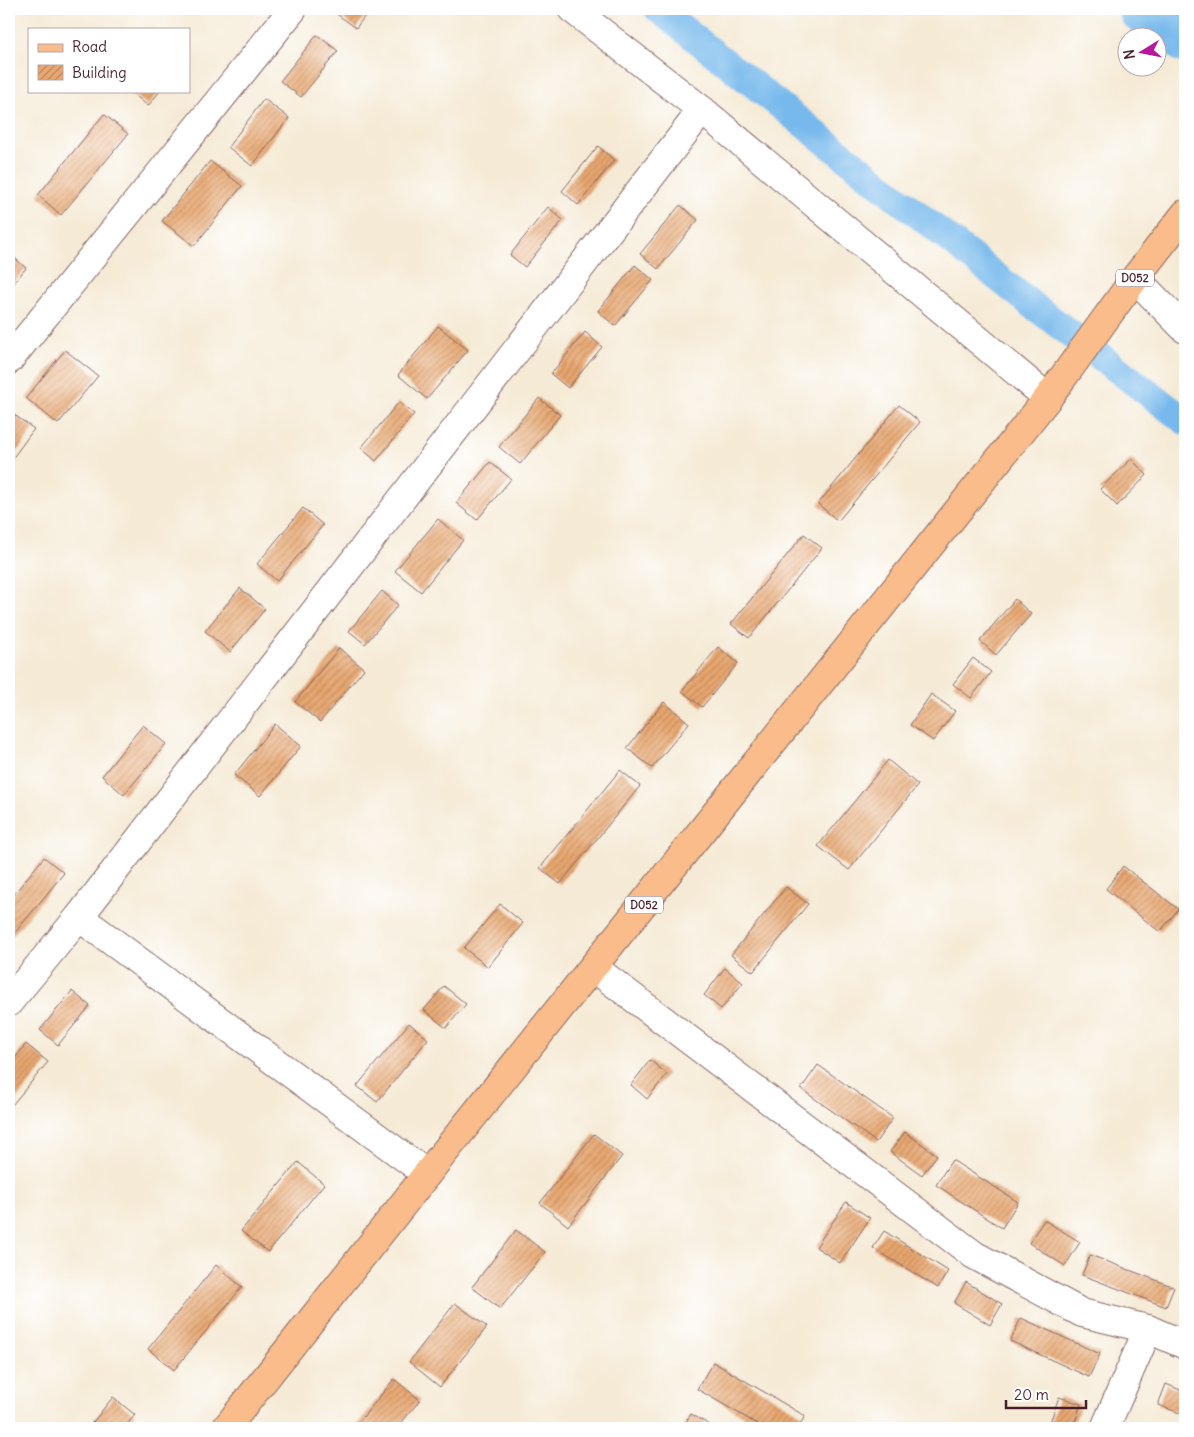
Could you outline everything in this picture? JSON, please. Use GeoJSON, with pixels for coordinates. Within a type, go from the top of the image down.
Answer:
{"type":"FeatureCollection","features":[{"type":"Feature","properties":{"kind":"main road","name":"D052"},"geometry":{"type":"LineString","coordinates":[[226,1428],[426,1174],[594,968],[1055,389],[1135,278],[1180,221]]}},
{"type":"Feature","properties":{"kind":"street"},"geometry":{"type":"LineString","coordinates":[[9,360],[293,9]]}},
{"type":"Feature","properties":{"kind":"street"},"geometry":{"type":"LineString","coordinates":[[572,9],[1055,389]]}},
{"type":"Feature","properties":{"kind":"street"},"geometry":{"type":"LineString","coordinates":[[9,1002],[79,916],[702,110]]}},
{"type":"Feature","properties":{"kind":"street"},"geometry":{"type":"LineString","coordinates":[[1135,278],[1185,329]]}},
{"type":"Feature","properties":{"kind":"street"},"geometry":{"type":"LineString","coordinates":[[79,916],[426,1174]]}},
{"type":"Feature","properties":{"kind":"street"},"geometry":{"type":"LineString","coordinates":[[594,968],[974,1255],[1082,1313],[1148,1329],[1185,1345]]}},
{"type":"Feature","properties":{"kind":"street"},"geometry":{"type":"LineString","coordinates":[[1105,1428],[1148,1329]]}},
{"type":"Feature","properties":{"kind":"building"},"geometry":{"type":"Polygon","coordinates":[[[337,9],[370,9],[356,28],[334,12],[337,9]]]}},
{"type":"Feature","properties":{"kind":"building"},"geometry":{"type":"Polygon","coordinates":[[[317,35],[338,51],[301,97],[280,81],[317,35]]]}},
{"type":"Feature","properties":{"kind":"building"},"geometry":{"type":"Polygon","coordinates":[[[131,92],[159,92],[148,106],[131,92]]]}},
{"type":"Feature","properties":{"kind":"building"},"geometry":{"type":"Polygon","coordinates":[[[264,99],[289,118],[252,166],[228,147],[264,99]]]}},
{"type":"Feature","properties":{"kind":"building"},"geometry":{"type":"Polygon","coordinates":[[[104,114],[128,134],[61,215],[38,195],[104,114]]]}},
{"type":"Feature","properties":{"kind":"building"},"geometry":{"type":"Polygon","coordinates":[[[598,146],[614,160],[578,205],[562,191],[598,146]]]}},
{"type":"Feature","properties":{"kind":"building"},"geometry":{"type":"Polygon","coordinates":[[[210,161],[242,186],[194,246],[162,221],[210,161]]]}},
{"type":"Feature","properties":{"kind":"building"},"geometry":{"type":"Polygon","coordinates":[[[680,205],[698,220],[658,269],[640,254],[680,205]]]}},
{"type":"Feature","properties":{"kind":"building"},"geometry":{"type":"Polygon","coordinates":[[[548,207],[563,220],[525,267],[510,255],[548,207]]]}},
{"type":"Feature","properties":{"kind":"building"},"geometry":{"type":"Polygon","coordinates":[[[9,253],[26,268],[9,289],[9,253]]]}},
{"type":"Feature","properties":{"kind":"building"},"geometry":{"type":"Polygon","coordinates":[[[635,265],[653,280],[615,326],[598,311],[635,265]]]}},
{"type":"Feature","properties":{"kind":"building"},"geometry":{"type":"Polygon","coordinates":[[[438,326],[468,350],[427,399],[398,375],[438,326]]]}},
{"type":"Feature","properties":{"kind":"building"},"geometry":{"type":"Polygon","coordinates":[[[585,332],[602,347],[568,388],[551,374],[585,332]]]}},
{"type":"Feature","properties":{"kind":"building"},"geometry":{"type":"Polygon","coordinates":[[[65,350],[98,376],[58,424],[26,398],[65,350]]]}},
{"type":"Feature","properties":{"kind":"building"},"geometry":{"type":"Polygon","coordinates":[[[539,398],[560,415],[520,464],[499,447],[539,398]]]}},
{"type":"Feature","properties":{"kind":"building"},"geometry":{"type":"Polygon","coordinates":[[[399,402],[414,414],[376,461],[361,448],[399,402]]]}},
{"type":"Feature","properties":{"kind":"building"},"geometry":{"type":"Polygon","coordinates":[[[899,405],[920,422],[838,521],[818,504],[899,405]]]}},
{"type":"Feature","properties":{"kind":"building"},"geometry":{"type":"Polygon","coordinates":[[[13,414],[34,429],[9,463],[9,419],[13,414]]]}},
{"type":"Feature","properties":{"kind":"building"},"geometry":{"type":"Polygon","coordinates":[[[1131,459],[1147,475],[1117,506],[1100,489],[1131,459]]]}},
{"type":"Feature","properties":{"kind":"building"},"geometry":{"type":"Polygon","coordinates":[[[490,462],[511,479],[477,520],[456,503],[490,462]]]}},
{"type":"Feature","properties":{"kind":"building"},"geometry":{"type":"Polygon","coordinates":[[[303,508],[323,525],[277,581],[257,564],[303,508]]]}},
{"type":"Feature","properties":{"kind":"building"},"geometry":{"type":"Polygon","coordinates":[[[438,519],[463,540],[421,592],[395,571],[438,519]]]}},
{"type":"Feature","properties":{"kind":"building"},"geometry":{"type":"Polygon","coordinates":[[[804,534],[822,548],[749,638],[731,624],[804,534]]]}},
{"type":"Feature","properties":{"kind":"building"},"geometry":{"type":"Polygon","coordinates":[[[240,588],[265,609],[230,652],[205,631],[240,588]]]}},
{"type":"Feature","properties":{"kind":"building"},"geometry":{"type":"Polygon","coordinates":[[[382,591],[398,605],[365,644],[349,631],[382,591]]]}},
{"type":"Feature","properties":{"kind":"building"},"geometry":{"type":"Polygon","coordinates":[[[1015,599],[1031,614],[996,655],[980,641],[1015,599]]]}},
{"type":"Feature","properties":{"kind":"building"},"geometry":{"type":"Polygon","coordinates":[[[718,647],[738,663],[702,707],[682,691],[718,647]]]}},
{"type":"Feature","properties":{"kind":"building"},"geometry":{"type":"Polygon","coordinates":[[[339,648],[364,669],[320,722],[295,702],[339,648]]]}},
{"type":"Feature","properties":{"kind":"building"},"geometry":{"type":"Polygon","coordinates":[[[973,658],[991,672],[971,698],[953,684],[973,658]]]}},
{"type":"Feature","properties":{"kind":"building"},"geometry":{"type":"Polygon","coordinates":[[[931,694],[955,711],[933,741],[910,725],[931,694]]]}},
{"type":"Feature","properties":{"kind":"building"},"geometry":{"type":"Polygon","coordinates":[[[664,702],[689,723],[652,768],[627,748],[664,702]]]}},
{"type":"Feature","properties":{"kind":"building"},"geometry":{"type":"Polygon","coordinates":[[[275,724],[301,746],[260,796],[234,775],[275,724]]]}},
{"type":"Feature","properties":{"kind":"building"},"geometry":{"type":"Polygon","coordinates":[[[143,725],[166,744],[124,795],[102,776],[143,725]]]}},
{"type":"Feature","properties":{"kind":"building"},"geometry":{"type":"Polygon","coordinates":[[[888,760],[918,785],[849,870],[818,846],[888,760]]]}},
{"type":"Feature","properties":{"kind":"building"},"geometry":{"type":"Polygon","coordinates":[[[620,770],[640,786],[560,884],[540,868],[620,770]]]}},
{"type":"Feature","properties":{"kind":"building"},"geometry":{"type":"Polygon","coordinates":[[[44,857],[64,873],[9,940],[9,900],[44,857]]]}},
{"type":"Feature","properties":{"kind":"building"},"geometry":{"type":"Polygon","coordinates":[[[1123,866],[1178,909],[1160,932],[1106,889],[1123,866]]]}},
{"type":"Feature","properties":{"kind":"building"},"geometry":{"type":"Polygon","coordinates":[[[786,887],[808,904],[753,972],[731,955],[786,887]]]}},
{"type":"Feature","properties":{"kind":"building"},"geometry":{"type":"Polygon","coordinates":[[[500,904],[523,923],[488,967],[464,948],[500,904]]]}},
{"type":"Feature","properties":{"kind":"building"},"geometry":{"type":"Polygon","coordinates":[[[725,968],[743,983],[721,1009],[704,995],[725,968]]]}},
{"type":"Feature","properties":{"kind":"building"},"geometry":{"type":"Polygon","coordinates":[[[444,986],[466,1004],[446,1028],[424,1010],[444,986]]]}},
{"type":"Feature","properties":{"kind":"building"},"geometry":{"type":"Polygon","coordinates":[[[72,991],[90,1006],[58,1045],[40,1030],[72,991]]]}},
{"type":"Feature","properties":{"kind":"building"},"geometry":{"type":"Polygon","coordinates":[[[409,1023],[428,1039],[377,1102],[357,1086],[409,1023]]]}},
{"type":"Feature","properties":{"kind":"building"},"geometry":{"type":"Polygon","coordinates":[[[26,1044],[48,1062],[12,1105],[9,1102],[9,1066],[26,1044]]]}},
{"type":"Feature","properties":{"kind":"building"},"geometry":{"type":"Polygon","coordinates":[[[650,1060],[667,1074],[647,1099],[631,1085],[650,1060]]]}},
{"type":"Feature","properties":{"kind":"building"},"geometry":{"type":"Polygon","coordinates":[[[818,1065],[893,1118],[876,1142],[801,1089],[818,1065]]]}},
{"type":"Feature","properties":{"kind":"building"},"geometry":{"type":"Polygon","coordinates":[[[905,1132],[937,1155],[922,1175],[890,1152],[905,1132]]]}},
{"type":"Feature","properties":{"kind":"building"},"geometry":{"type":"Polygon","coordinates":[[[594,1134],[622,1156],[568,1226],[540,1203],[594,1134]]]}},
{"type":"Feature","properties":{"kind":"building"},"geometry":{"type":"Polygon","coordinates":[[[952,1160],[1018,1202],[1002,1228],[936,1185],[952,1160]]]}},
{"type":"Feature","properties":{"kind":"building"},"geometry":{"type":"Polygon","coordinates":[[[298,1162],[324,1184],[268,1252],[241,1231],[298,1162]]]}},
{"type":"Feature","properties":{"kind":"building"},"geometry":{"type":"Polygon","coordinates":[[[846,1202],[870,1218],[840,1263],[816,1247],[846,1202]]]}},
{"type":"Feature","properties":{"kind":"building"},"geometry":{"type":"Polygon","coordinates":[[[1044,1220],[1080,1242],[1065,1266],[1029,1243],[1044,1220]]]}},
{"type":"Feature","properties":{"kind":"building"},"geometry":{"type":"Polygon","coordinates":[[[516,1230],[545,1252],[500,1309],[472,1287],[516,1230]]]}},
{"type":"Feature","properties":{"kind":"building"},"geometry":{"type":"Polygon","coordinates":[[[884,1231],[948,1271],[938,1288],[873,1248],[884,1231]]]}},
{"type":"Feature","properties":{"kind":"building"},"geometry":{"type":"Polygon","coordinates":[[[1090,1255],[1174,1287],[1166,1307],[1082,1275],[1090,1255]]]}},
{"type":"Feature","properties":{"kind":"building"},"geometry":{"type":"Polygon","coordinates":[[[216,1265],[242,1287],[174,1370],[148,1349],[216,1265]]]}},
{"type":"Feature","properties":{"kind":"building"},"geometry":{"type":"Polygon","coordinates":[[[966,1282],[1002,1304],[990,1325],[954,1303],[966,1282]]]}},
{"type":"Feature","properties":{"kind":"building"},"geometry":{"type":"Polygon","coordinates":[[[455,1303],[487,1327],[440,1387],[409,1362],[455,1303]]]}},
{"type":"Feature","properties":{"kind":"building"},"geometry":{"type":"Polygon","coordinates":[[[1021,1318],[1100,1354],[1089,1377],[1010,1341],[1021,1318]]]}},
{"type":"Feature","properties":{"kind":"building"},"geometry":{"type":"Polygon","coordinates":[[[713,1362],[805,1416],[798,1428],[764,1428],[697,1389],[713,1362]]]}},
{"type":"Feature","properties":{"kind":"building"},"geometry":{"type":"Polygon","coordinates":[[[394,1379],[420,1400],[397,1428],[354,1428],[394,1379]]]}},
{"type":"Feature","properties":{"kind":"building"},"geometry":{"type":"Polygon","coordinates":[[[1166,1384],[1185,1392],[1185,1415],[1158,1405],[1166,1384]]]}},
{"type":"Feature","properties":{"kind":"building"},"geometry":{"type":"Polygon","coordinates":[[[113,1397],[135,1415],[124,1428],[88,1428],[113,1397]]]}},
{"type":"Feature","properties":{"kind":"building"},"geometry":{"type":"Polygon","coordinates":[[[1059,1397],[1081,1404],[1073,1428],[1048,1428],[1059,1397]]]}},
{"type":"Feature","properties":{"kind":"building"},"geometry":{"type":"Polygon","coordinates":[[[691,1414],[715,1428],[682,1428],[691,1414]]]}},
{"type":"Feature","properties":{"kind":"waterway"},"geometry":{"type":"LineString","coordinates":[[658,9],[1026,300],[1185,421]]}},
{"type":"Feature","properties":{"kind":"waterway"},"geometry":{"type":"LineString","coordinates":[[1142,9],[1185,39]]}}]}
